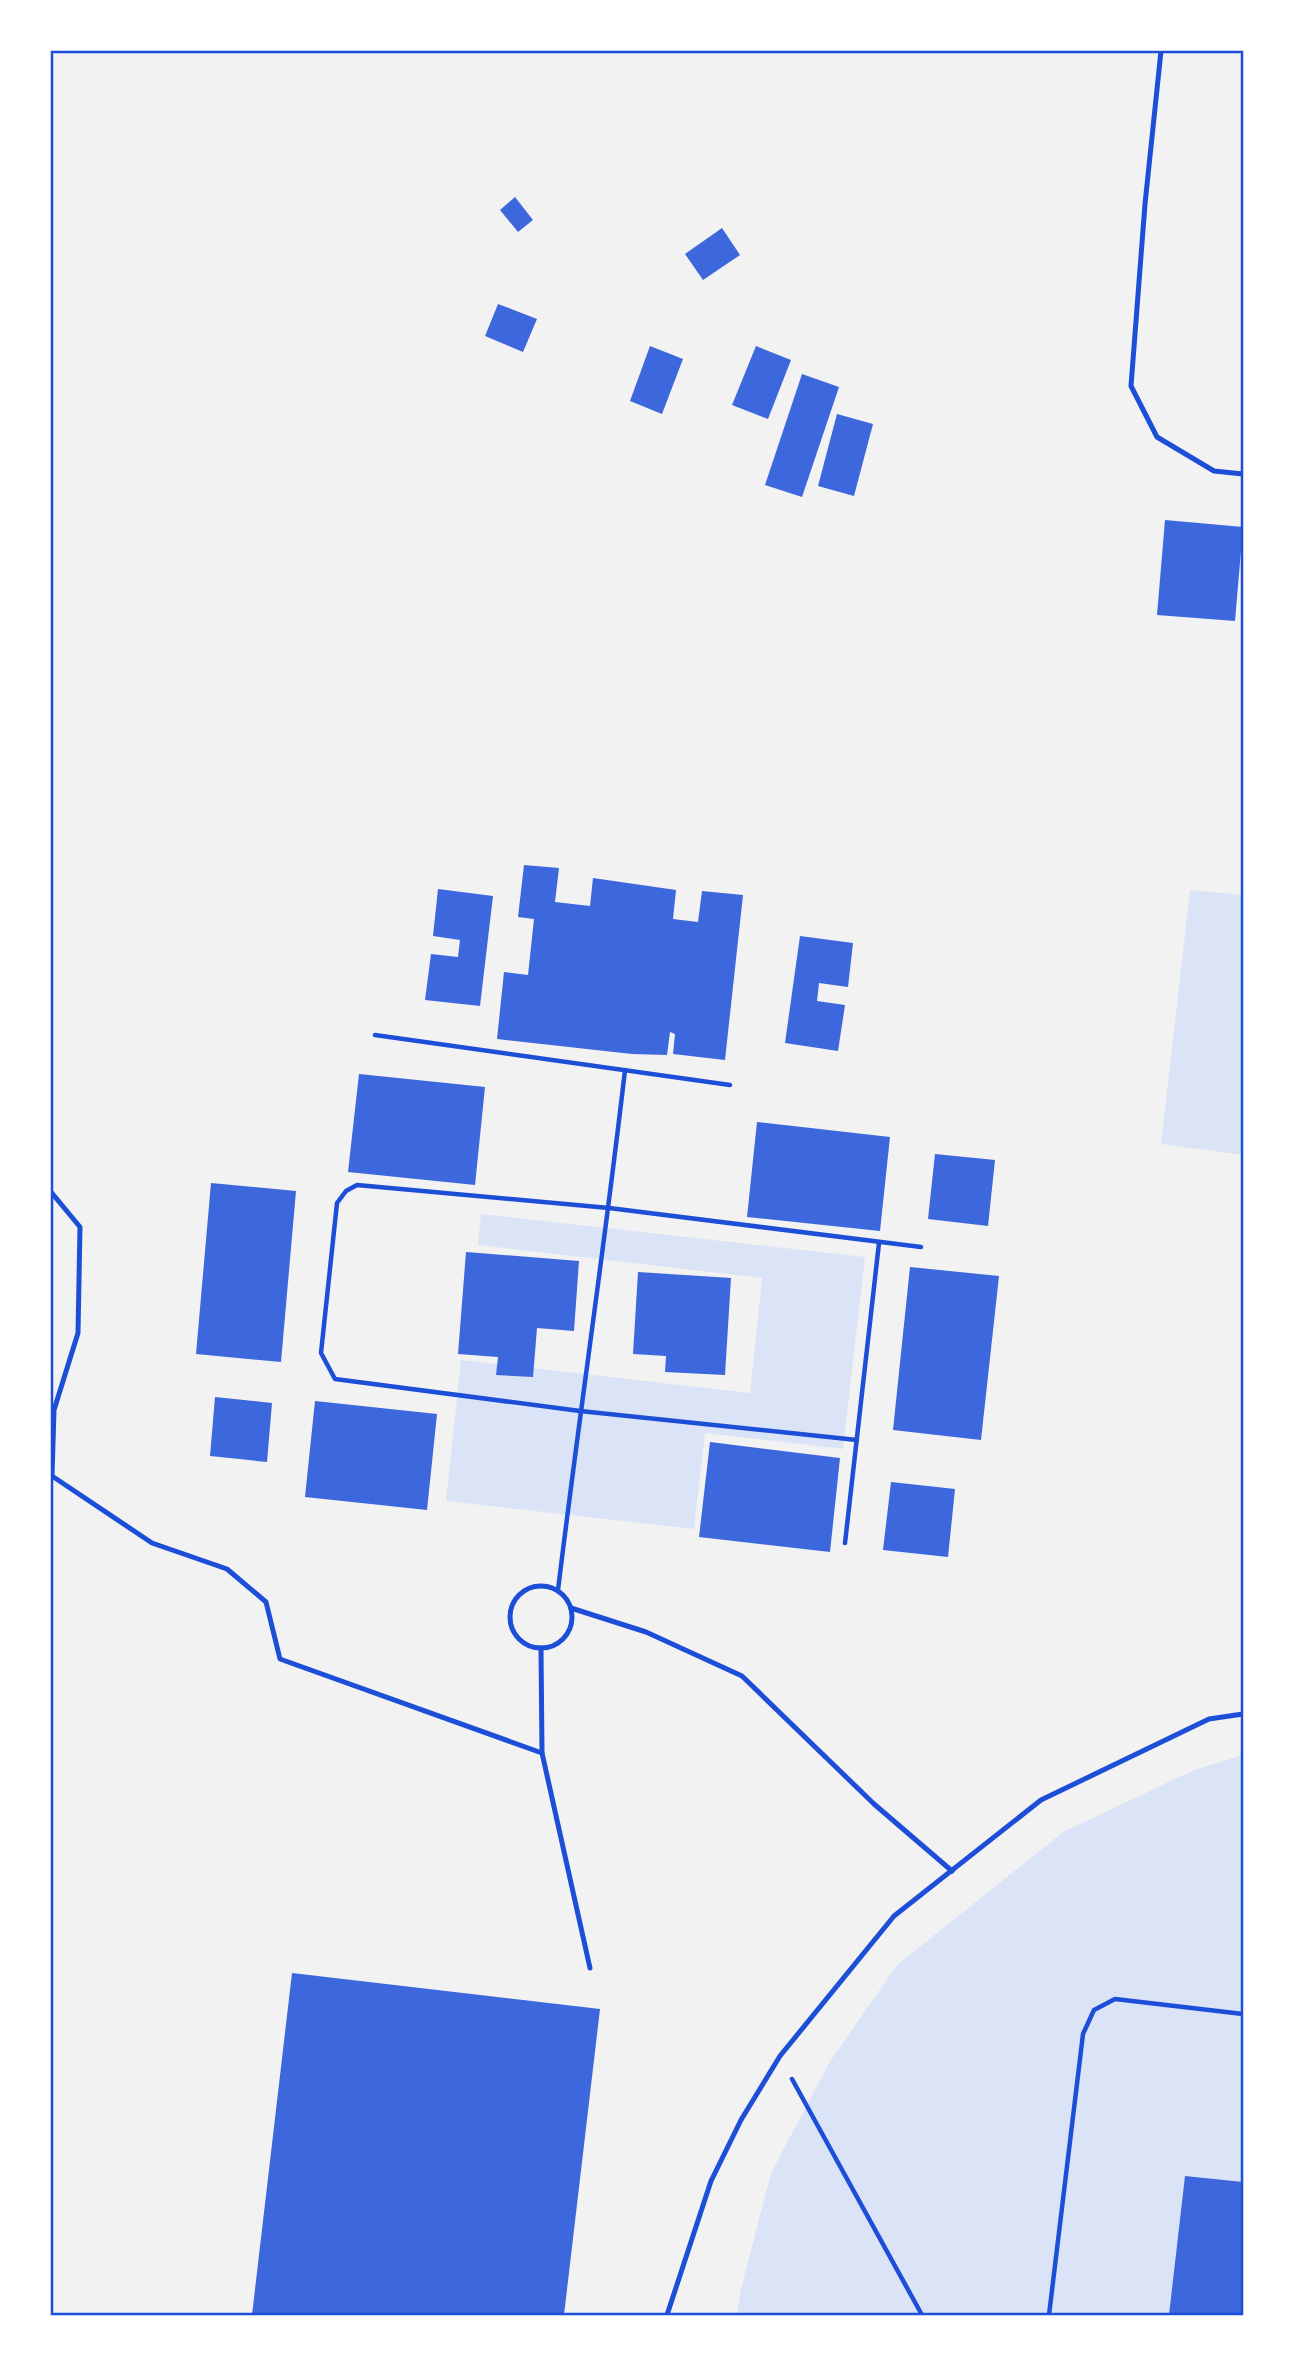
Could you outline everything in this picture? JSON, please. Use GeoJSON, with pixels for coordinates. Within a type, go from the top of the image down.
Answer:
{"type":"FeatureCollection","features":[{"type":"Feature","properties":{"kind":"lane"},"geometry":{"type":"LineString","coordinates":[[1161,51],[1145,204],[1131,386],[1157,437],[1214,471],[1243,474]]}},
{"type":"Feature","properties":{"kind":"lane"},"geometry":{"type":"LineString","coordinates":[[51,1192],[80,1227],[78,1333],[54,1410],[52,1476],[152,1544],[227,1569],[266,1602],[280,1659],[542,1753]]}},
{"type":"Feature","properties":{"kind":"lane"},"geometry":{"type":"LineString","coordinates":[[534,1586],[548,1586],[558,1590],[571,1608],[569,1631],[562,1640],[552,1646],[541,1648],[528,1645],[517,1637],[511,1626],[510,1613],[514,1601],[523,1591],[534,1586]]}},
{"type":"Feature","properties":{"kind":"lane"},"geometry":{"type":"LineString","coordinates":[[571,1608],[646,1632],[742,1676],[874,1804],[952,1871]]}},
{"type":"Feature","properties":{"kind":"lane"},"geometry":{"type":"LineString","coordinates":[[541,1648],[542,1753],[590,1968]]}},
{"type":"Feature","properties":{"kind":"lane"},"geometry":{"type":"LineString","coordinates":[[667,2315],[710,2181],[741,2120],[780,2056],[894,1916],[1041,1800],[1209,1719],[1243,1714]]}},
{"type":"Feature","properties":{"kind":"path"},"geometry":{"type":"LineString","coordinates":[[375,1035],[730,1085]]}},
{"type":"Feature","properties":{"kind":"path"},"geometry":{"type":"LineString","coordinates":[[558,1590],[625,1070]]}},
{"type":"Feature","properties":{"kind":"path"},"geometry":{"type":"LineString","coordinates":[[857,1440],[580,1411],[335,1379],[321,1353],[337,1203],[346,1191],[357,1185],[609,1208],[920,1247]]}},
{"type":"Feature","properties":{"kind":"path"},"geometry":{"type":"LineString","coordinates":[[845,1543],[879,1242]]}},
{"type":"Feature","properties":{"kind":"path"},"geometry":{"type":"LineString","coordinates":[[1049,2315],[1083,2034],[1094,2010],[1115,1999],[1243,2014]]}},
{"type":"Feature","properties":{"kind":"path"},"geometry":{"type":"LineString","coordinates":[[780,2056],[922,2315]]}},
{"type":"Feature","properties":{"kind":"shaded area"},"geometry":{"type":"Polygon","coordinates":[[[1190,890],[1243,895],[1243,1155],[1161,1144],[1190,890]]]}},
{"type":"Feature","properties":{"kind":"shaded area"},"geometry":{"type":"Polygon","coordinates":[[[481,1214],[865,1257],[843,1449],[705,1433],[694,1529],[446,1501],[461,1360],[750,1393],[762,1278],[478,1245],[481,1214]]]}},
{"type":"Feature","properties":{"kind":"shaded area"},"geometry":{"type":"Polygon","coordinates":[[[1243,1755],[1243,2315],[737,2315],[741,2289],[771,2173],[829,2063],[897,1965],[1063,1832],[1194,1770],[1243,1755]]]}},
{"type":"Feature","properties":{"kind":"building"},"geometry":{"type":"Polygon","coordinates":[[[515,197],[533,220],[518,232],[500,210],[515,197]]]}},
{"type":"Feature","properties":{"kind":"building"},"geometry":{"type":"Polygon","coordinates":[[[722,228],[740,255],[703,280],[685,254],[722,228]]]}},
{"type":"Feature","properties":{"kind":"building"},"geometry":{"type":"Polygon","coordinates":[[[498,304],[537,319],[523,352],[485,336],[498,304]]]}},
{"type":"Feature","properties":{"kind":"building"},"geometry":{"type":"Polygon","coordinates":[[[650,346],[683,359],[662,414],[630,401],[650,346]]]}},
{"type":"Feature","properties":{"kind":"building"},"geometry":{"type":"Polygon","coordinates":[[[756,346],[791,360],[768,419],[732,405],[756,346]]]}},
{"type":"Feature","properties":{"kind":"building"},"geometry":{"type":"Polygon","coordinates":[[[802,374],[839,387],[802,497],[765,485],[802,374]]]}},
{"type":"Feature","properties":{"kind":"building"},"geometry":{"type":"Polygon","coordinates":[[[837,414],[873,424],[854,496],[818,486],[837,414]]]}},
{"type":"Feature","properties":{"kind":"building"},"geometry":{"type":"Polygon","coordinates":[[[1165,520],[1243,527],[1235,621],[1157,615],[1165,520]]]}},
{"type":"Feature","properties":{"kind":"building"},"geometry":{"type":"Polygon","coordinates":[[[524,865],[559,868],[555,902],[590,906],[593,878],[676,890],[673,919],[698,922],[702,891],[743,895],[725,1060],[673,1054],[675,1034],[670,1032],[667,1055],[632,1054],[497,1039],[504,972],[528,975],[534,919],[518,917],[524,865]]]}},
{"type":"Feature","properties":{"kind":"building"},"geometry":{"type":"Polygon","coordinates":[[[438,889],[493,896],[480,1006],[425,1000],[431,954],[458,957],[460,940],[433,936],[438,889]]]}},
{"type":"Feature","properties":{"kind":"building"},"geometry":{"type":"Polygon","coordinates":[[[800,936],[853,943],[848,987],[819,983],[817,1001],[845,1005],[838,1051],[785,1043],[800,936]]]}},
{"type":"Feature","properties":{"kind":"building"},"geometry":{"type":"Polygon","coordinates":[[[359,1074],[485,1087],[475,1185],[348,1172],[359,1074]]]}},
{"type":"Feature","properties":{"kind":"building"},"geometry":{"type":"Polygon","coordinates":[[[757,1122],[890,1137],[880,1231],[747,1217],[757,1122]]]}},
{"type":"Feature","properties":{"kind":"building"},"geometry":{"type":"Polygon","coordinates":[[[935,1154],[995,1160],[988,1226],[928,1219],[935,1154]]]}},
{"type":"Feature","properties":{"kind":"building"},"geometry":{"type":"Polygon","coordinates":[[[211,1183],[296,1191],[281,1362],[196,1354],[211,1183]]]}},
{"type":"Feature","properties":{"kind":"building"},"geometry":{"type":"Polygon","coordinates":[[[466,1252],[579,1261],[574,1331],[537,1328],[533,1377],[496,1375],[498,1357],[458,1354],[466,1252]]]}},
{"type":"Feature","properties":{"kind":"building"},"geometry":{"type":"Polygon","coordinates":[[[910,1267],[999,1276],[981,1440],[893,1430],[910,1267]]]}},
{"type":"Feature","properties":{"kind":"building"},"geometry":{"type":"Polygon","coordinates":[[[638,1272],[731,1278],[725,1375],[665,1372],[666,1356],[633,1354],[638,1272]]]}},
{"type":"Feature","properties":{"kind":"building"},"geometry":{"type":"Polygon","coordinates":[[[215,1397],[272,1403],[267,1462],[210,1456],[215,1397]]]}},
{"type":"Feature","properties":{"kind":"building"},"geometry":{"type":"Polygon","coordinates":[[[315,1401],[437,1414],[427,1510],[305,1497],[315,1401]]]}},
{"type":"Feature","properties":{"kind":"building"},"geometry":{"type":"Polygon","coordinates":[[[710,1442],[840,1458],[830,1552],[699,1537],[710,1442]]]}},
{"type":"Feature","properties":{"kind":"building"},"geometry":{"type":"Polygon","coordinates":[[[891,1482],[955,1489],[948,1557],[883,1550],[891,1482]]]}},
{"type":"Feature","properties":{"kind":"building"},"geometry":{"type":"Polygon","coordinates":[[[292,1973],[600,2009],[564,2315],[252,2315],[292,1973]]]}},
{"type":"Feature","properties":{"kind":"building"},"geometry":{"type":"Polygon","coordinates":[[[1185,2176],[1243,2182],[1243,2315],[1169,2315],[1185,2176]]]}}]}
